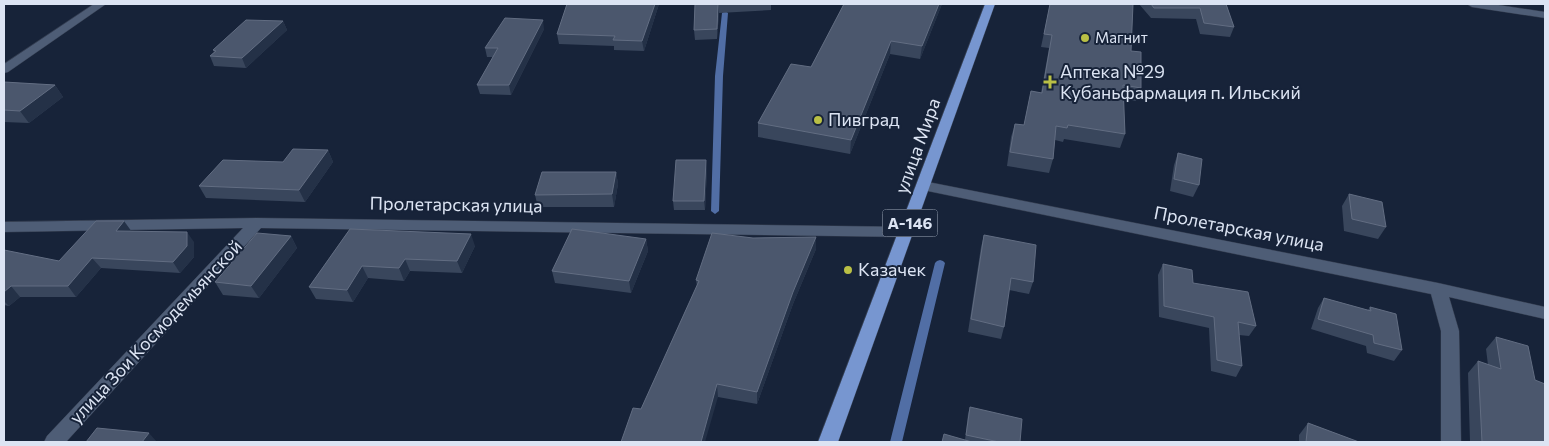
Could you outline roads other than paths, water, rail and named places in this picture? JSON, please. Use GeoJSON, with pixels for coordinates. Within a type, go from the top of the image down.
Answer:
{"type":"FeatureCollection","features":[{"type":"Feature","properties":{"kind":"highway","name":"улица Мира"},"geometry":{"type":"LineString","coordinates":[[828,442],[908,232],[990,4]]}},
{"type":"Feature","properties":{"kind":"street"},"geometry":{"type":"LineString","coordinates":[[4,69],[101,4]]}},
{"type":"Feature","properties":{"kind":"street"},"geometry":{"type":"LineString","coordinates":[[1472,4],[1545,15]]}},
{"type":"Feature","properties":{"kind":"street","name":"Пролетарская улица"},"geometry":{"type":"LineString","coordinates":[[923,186],[1438,289],[1545,313]]}},
{"type":"Feature","properties":{"kind":"street","name":"Пролетарская улица"},"geometry":{"type":"LineString","coordinates":[[4,227],[257,223],[908,232]]}},
{"type":"Feature","properties":{"kind":"street","name":"улица Зои Космодемьянской"},"geometry":{"type":"LineString","coordinates":[[54,442],[257,223]]}},
{"type":"Feature","properties":{"kind":"street"},"geometry":{"type":"LineString","coordinates":[[1438,289],[1450,331],[1451,442]]}},
{"type":"Feature","properties":{"kind":"waterway"},"geometry":{"type":"LineString","coordinates":[[715,211],[719,76],[725,13]]}},
{"type":"Feature","properties":{"kind":"waterway"},"geometry":{"type":"LineString","coordinates":[[896,442],[940,263]]}},
{"type":"Feature","properties":{"kind":"place","name":"Магнит"},"geometry":{"type":"Point","coordinates":[1085,38]}},
{"type":"Feature","properties":{"kind":"place","name":"Аптека №29 Кубаньфармация п. Ильский"},"geometry":{"type":"Point","coordinates":[1050,82]}},
{"type":"Feature","properties":{"kind":"place","name":"Пивград"},"geometry":{"type":"Point","coordinates":[818,120]}},
{"type":"Feature","properties":{"kind":"place","name":"Казачек"},"geometry":{"type":"Point","coordinates":[848,270]}}]}
